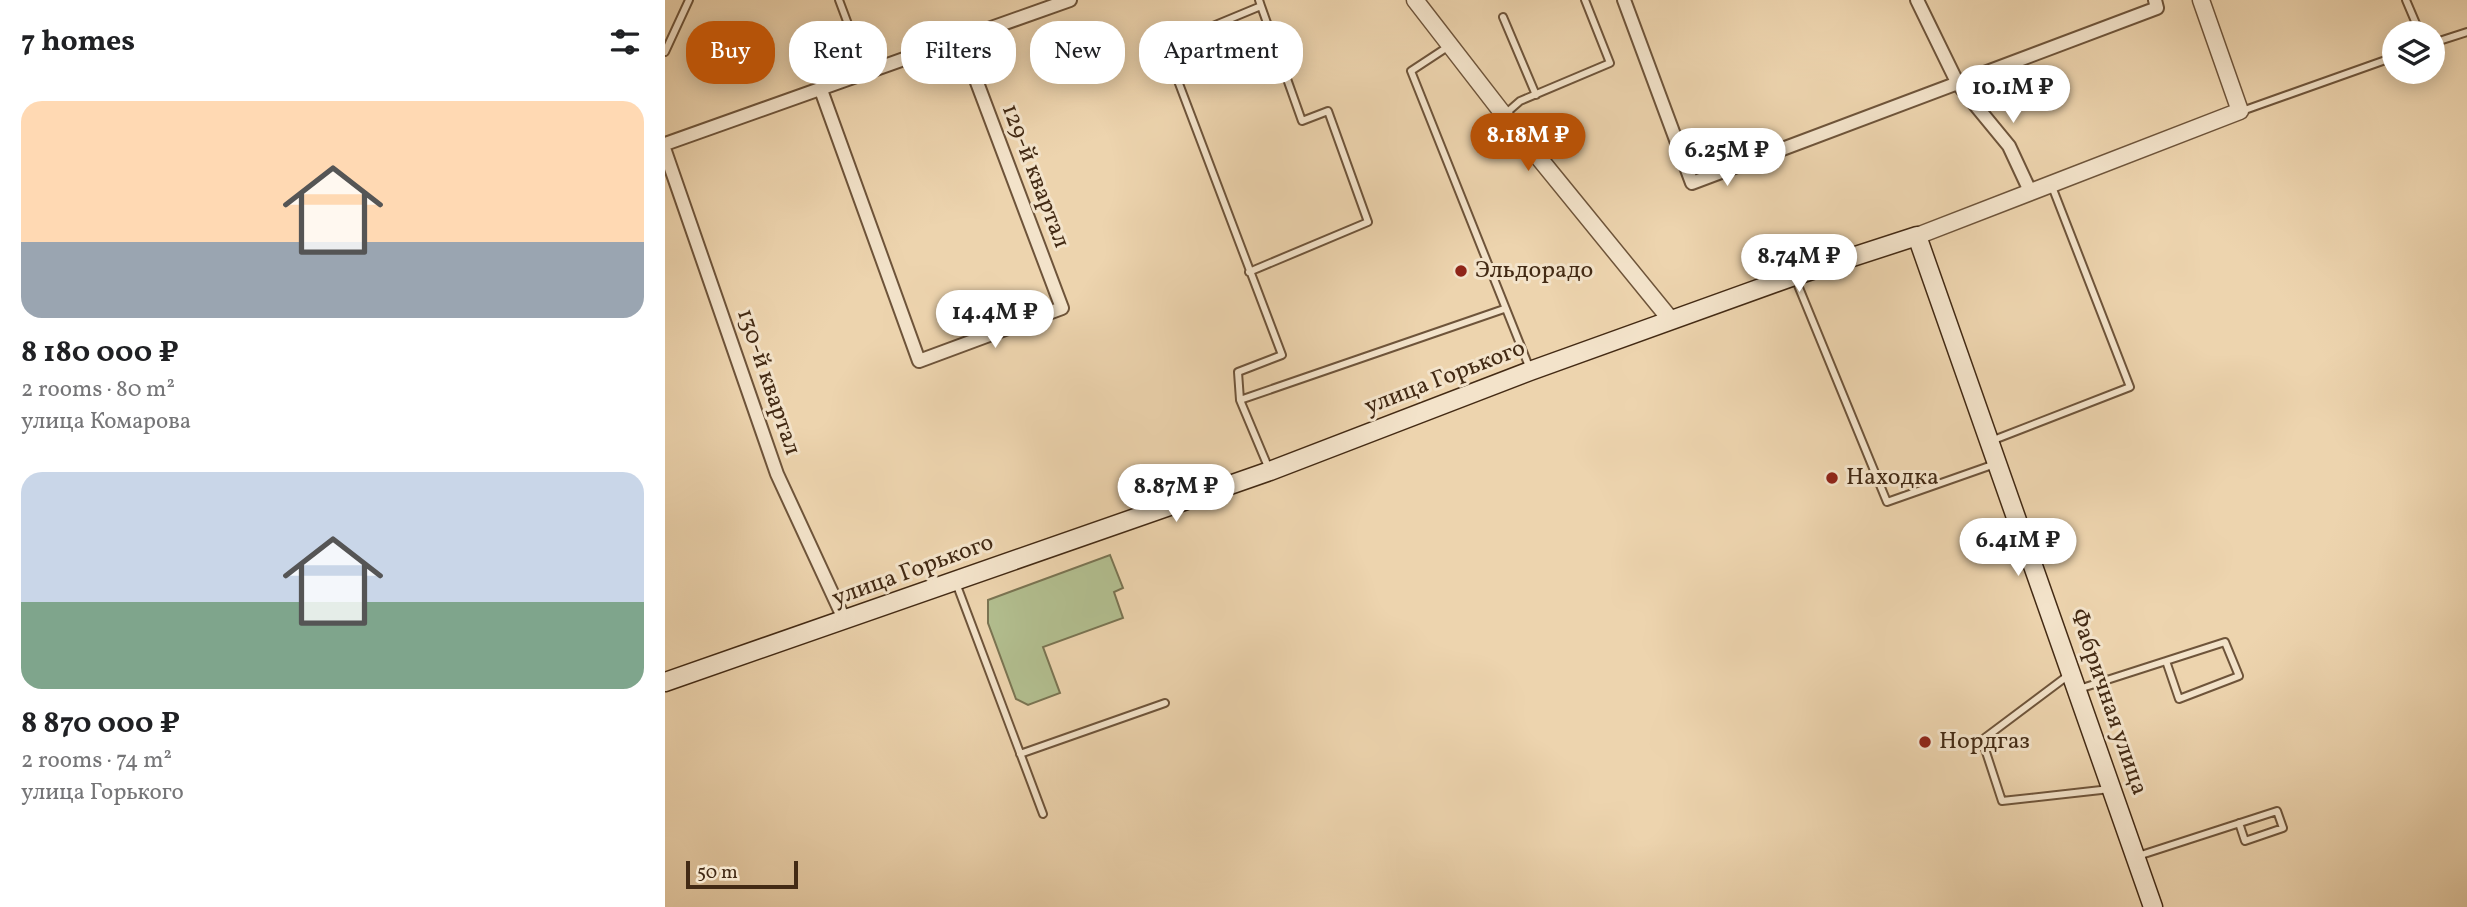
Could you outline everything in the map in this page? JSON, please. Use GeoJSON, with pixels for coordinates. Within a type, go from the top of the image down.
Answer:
{"type":"FeatureCollection","features":[{"type":"Feature","properties":{"kind":"main road","name":"улица Горького"},"geometry":{"type":"LineString","coordinates":[[665,682],[1270,471],[1530,371],[1794,276],[1917,236]]}},
{"type":"Feature","properties":{"kind":"main road","name":"Фабричная улица"},"geometry":{"type":"LineString","coordinates":[[1917,236],[2153,907]]}},
{"type":"Feature","properties":{"kind":"street"},"geometry":{"type":"LineString","coordinates":[[1013,21],[1070,0]]}},
{"type":"Feature","properties":{"kind":"street"},"geometry":{"type":"LineString","coordinates":[[1415,0],[1504,115],[1671,320]]}},
{"type":"Feature","properties":{"kind":"street"},"geometry":{"type":"LineString","coordinates":[[1624,0],[1692,183],[2157,8],[2155,0]]}},
{"type":"Feature","properties":{"kind":"street"},"geometry":{"type":"LineString","coordinates":[[1917,0],[1958,84],[2009,146],[2030,191]]}},
{"type":"Feature","properties":{"kind":"street"},"geometry":{"type":"LineString","coordinates":[[2201,0],[2240,111]]}},
{"type":"Feature","properties":{"kind":"street"},"geometry":{"type":"LineString","coordinates":[[665,144],[838,84]]}},
{"type":"Feature","properties":{"kind":"street","name":"129-й квартал"},"geometry":{"type":"LineString","coordinates":[[821,90],[919,360],[1062,308],[978,84]]}},
{"type":"Feature","properties":{"kind":"street","name":"улица Горького"},"geometry":{"type":"LineString","coordinates":[[1917,236],[2240,111]]}},
{"type":"Feature","properties":{"kind":"street","name":"130-й квартал"},"geometry":{"type":"LineString","coordinates":[[665,150],[777,474],[845,621]]}},
{"type":"Feature","properties":{"kind":"lane"},"geometry":{"type":"LineString","coordinates":[[665,52],[689,0]]}},
{"type":"Feature","properties":{"kind":"lane"},"geometry":{"type":"LineString","coordinates":[[839,0],[847,21]]}},
{"type":"Feature","properties":{"kind":"lane"},"geometry":{"type":"LineString","coordinates":[[1504,115],[1520,101],[1610,63],[1585,0]]}},
{"type":"Feature","properties":{"kind":"lane"},"geometry":{"type":"LineString","coordinates":[[2406,0],[2415,21]]}},
{"type":"Feature","properties":{"kind":"lane"},"geometry":{"type":"LineString","coordinates":[[1249,272],[1368,222],[1328,111],[1302,121],[1260,3],[1179,40],[1167,52],[1249,272],[1282,355],[1238,372],[1240,400],[1270,471]]}},
{"type":"Feature","properties":{"kind":"lane"},"geometry":{"type":"LineString","coordinates":[[1503,17],[1536,95]]}},
{"type":"Feature","properties":{"kind":"lane"},"geometry":{"type":"LineString","coordinates":[[2445,39],[2467,32]]}},
{"type":"Feature","properties":{"kind":"lane"},"geometry":{"type":"LineString","coordinates":[[1451,45],[1411,71],[1530,371]]}},
{"type":"Feature","properties":{"kind":"lane"},"geometry":{"type":"LineString","coordinates":[[2240,111],[2382,61]]}},
{"type":"Feature","properties":{"kind":"lane"},"geometry":{"type":"LineString","coordinates":[[1989,442],[2130,387],[2051,183]]}},
{"type":"Feature","properties":{"kind":"lane"},"geometry":{"type":"LineString","coordinates":[[1794,276],[1887,502],[1997,463]]}},
{"type":"Feature","properties":{"kind":"lane"},"geometry":{"type":"LineString","coordinates":[[1240,400],[1504,309]]}},
{"type":"Feature","properties":{"kind":"lane"},"geometry":{"type":"LineString","coordinates":[[956,582],[1043,814]]}},
{"type":"Feature","properties":{"kind":"lane"},"geometry":{"type":"LineString","coordinates":[[2112,789],[2002,801],[1982,740],[2075,681],[2166,661],[2225,642],[2239,676],[2179,699],[2166,661]]}},
{"type":"Feature","properties":{"kind":"lane"},"geometry":{"type":"LineString","coordinates":[[1020,754],[1165,703]]}},
{"type":"Feature","properties":{"kind":"lane"},"geometry":{"type":"LineString","coordinates":[[2136,857],[2239,823],[2277,811],[2283,828],[2245,841],[2239,823]]}},
{"type":"Feature","properties":{"kind":"green space"},"geometry":{"type":"Polygon","coordinates":[[[1110,555],[1123,588],[1114,592],[1123,618],[1043,647],[1060,693],[1028,705],[1016,699],[988,623],[988,600],[1110,555]]]}},
{"type":"Feature","properties":{"kind":"place","name":"Эльдорадо"},"geometry":{"type":"Point","coordinates":[1461,271]}},
{"type":"Feature","properties":{"kind":"place","name":"Находка"},"geometry":{"type":"Point","coordinates":[1832,478]}},
{"type":"Feature","properties":{"kind":"place","name":"Нордгаз"},"geometry":{"type":"Point","coordinates":[1925,742]}}]}
